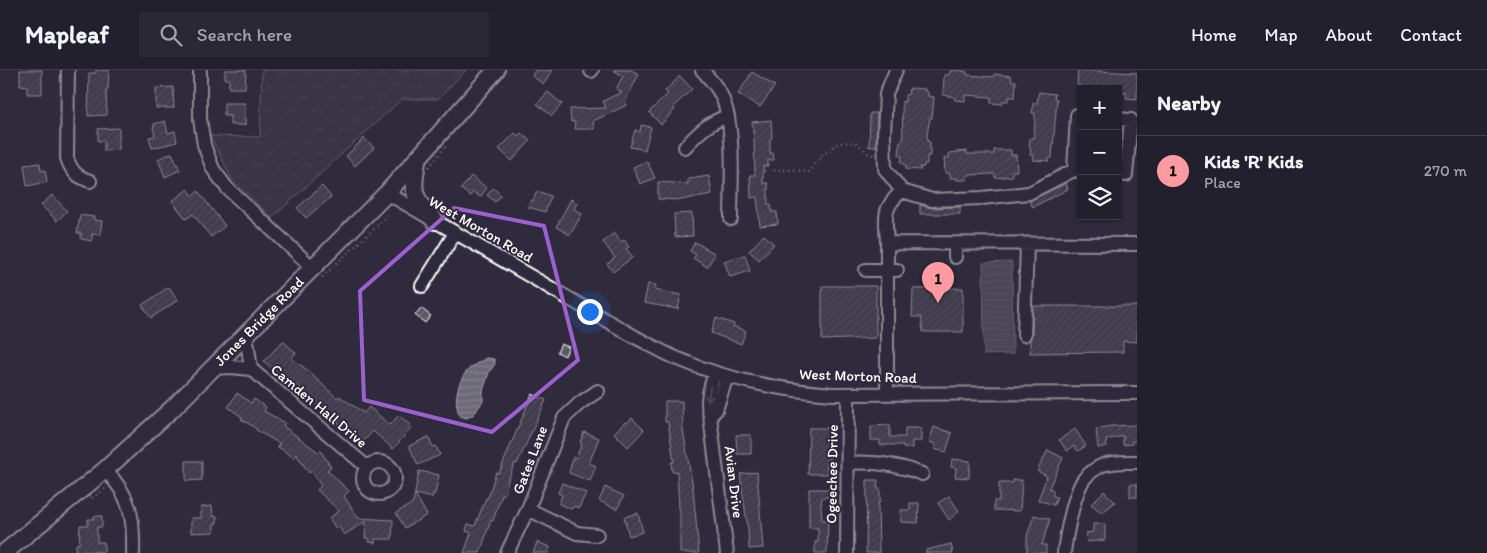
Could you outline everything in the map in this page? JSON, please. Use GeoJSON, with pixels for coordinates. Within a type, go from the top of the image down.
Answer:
{"type":"FeatureCollection","features":[{"type":"Feature","properties":{"kind":"main road","name":"Jones Bridge Road"},"geometry":{"type":"LineString","coordinates":[[4,553],[105,470],[173,408],[387,193],[423,164],[496,70]]}},
{"type":"Feature","properties":{"kind":"main road"},"geometry":{"type":"LineString","coordinates":[[423,164],[413,186],[417,200],[435,221]]}},
{"type":"Feature","properties":{"kind":"street"},"geometry":{"type":"LineString","coordinates":[[68,70],[67,158],[75,174],[82,179],[90,181]]}},
{"type":"Feature","properties":{"kind":"street"},"geometry":{"type":"LineString","coordinates":[[200,70],[200,119],[204,145],[213,169],[227,188],[312,268]]}},
{"type":"Feature","properties":{"kind":"street"},"geometry":{"type":"LineString","coordinates":[[702,70],[715,84],[728,116],[731,150],[731,219]]}},
{"type":"Feature","properties":{"kind":"street"},"geometry":{"type":"LineString","coordinates":[[896,70],[886,94],[885,169],[902,191],[932,200],[1029,194],[1077,171]]}},
{"type":"Feature","properties":{"kind":"street"},"geometry":{"type":"LineString","coordinates":[[685,147],[701,130],[716,120],[728,116]]}},
{"type":"Feature","properties":{"kind":"street"},"geometry":{"type":"LineString","coordinates":[[1122,119],[1131,120],[1124,145],[1126,175],[1122,174]]}},
{"type":"Feature","properties":{"kind":"street"},"geometry":{"type":"LineString","coordinates":[[887,394],[892,270],[886,243],[886,214],[890,201],[902,191]]}},
{"type":"Feature","properties":{"kind":"street","name":"West Morton Road"},"geometry":{"type":"LineString","coordinates":[[387,193],[635,337],[676,358],[721,375],[758,385],[800,392],[848,394],[1137,393]]}},
{"type":"Feature","properties":{"kind":"street"},"geometry":{"type":"LineString","coordinates":[[422,286],[455,233]]}},
{"type":"Feature","properties":{"kind":"street"},"geometry":{"type":"LineString","coordinates":[[886,243],[1137,244]]}},
{"type":"Feature","properties":{"kind":"street"},"geometry":{"type":"LineString","coordinates":[[955,244],[955,257]]}},
{"type":"Feature","properties":{"kind":"street"},"geometry":{"type":"LineString","coordinates":[[1024,335],[1026,244]]}},
{"type":"Feature","properties":{"kind":"street"},"geometry":{"type":"LineString","coordinates":[[866,270],[892,270]]}},
{"type":"Feature","properties":{"kind":"street","name":"Camden Hall Drive"},"geometry":{"type":"LineString","coordinates":[[246,334],[251,369]]}},
{"type":"Feature","properties":{"kind":"street","name":"Camden Hall Drive"},"geometry":{"type":"LineString","coordinates":[[213,368],[251,369],[367,467]]}},
{"type":"Feature","properties":{"kind":"street","name":"Avian Drive"},"geometry":{"type":"LineString","coordinates":[[721,375],[716,410],[710,416],[727,553]]}},
{"type":"Feature","properties":{"kind":"street","name":"Gates Lane"},"geometry":{"type":"LineString","coordinates":[[507,553],[528,509],[564,418],[580,403],[598,391]]}},
{"type":"Feature","properties":{"kind":"street","name":"Ogeechee Drive"},"geometry":{"type":"LineString","coordinates":[[847,553],[848,394]]}},
{"type":"Feature","properties":{"kind":"street"},"geometry":{"type":"LineString","coordinates":[[848,462],[884,462],[922,474]]}},
{"type":"Feature","properties":{"kind":"street"},"geometry":{"type":"LineString","coordinates":[[1064,553],[1078,492],[1084,479],[1103,465],[1114,462],[1137,462]]}},
{"type":"Feature","properties":{"kind":"street"},"geometry":{"type":"LineString","coordinates":[[105,470],[115,481],[128,502],[134,530],[133,553]]}},
{"type":"Feature","properties":{"kind":"street"},"geometry":{"type":"LineString","coordinates":[[528,509],[577,533],[597,536]]}},
{"type":"Feature","properties":{"kind":"path"},"geometry":{"type":"LineString","coordinates":[[764,171],[803,170],[807,173],[811,171],[815,163],[821,160],[820,158],[823,153],[830,152],[835,144],[842,142],[856,143],[869,154]]}},
{"type":"Feature","properties":{"kind":"path"},"geometry":{"type":"LineString","coordinates":[[423,164],[448,144]]}},
{"type":"Feature","properties":{"kind":"highlighted area"},"geometry":{"type":"Polygon","coordinates":[[[454,208],[544,226],[578,360],[492,432],[364,400],[360,291],[454,208]]]}},
{"type":"Feature","properties":{"kind":"green space"},"geometry":{"type":"Polygon","coordinates":[[[262,70],[466,70],[438,99],[402,99],[272,218],[232,179],[210,136],[260,137],[262,70]]]}},
{"type":"Feature","properties":{"kind":"shaded area"},"geometry":{"type":"Polygon","coordinates":[[[1012,262],[1013,354],[984,355],[983,263],[1012,262]]]}},
{"type":"Feature","properties":{"kind":"shaded area"},"geometry":{"type":"Polygon","coordinates":[[[486,358],[494,359],[495,364],[489,372],[483,391],[483,401],[474,414],[467,418],[460,416],[457,405],[457,393],[461,381],[469,369],[486,358]]]}},
{"type":"Feature","properties":{"kind":"building"},"geometry":{"type":"Polygon","coordinates":[[[20,70],[42,70],[42,94],[27,94],[27,86],[20,85],[20,70]]]}},
{"type":"Feature","properties":{"kind":"building"},"geometry":{"type":"Polygon","coordinates":[[[96,70],[109,70],[108,89],[106,89],[107,115],[88,116],[89,73],[96,73],[96,70]]]}},
{"type":"Feature","properties":{"kind":"building"},"geometry":{"type":"Polygon","coordinates":[[[225,70],[246,70],[245,88],[229,88],[229,79],[225,79],[225,70]]]}},
{"type":"Feature","properties":{"kind":"building"},"geometry":{"type":"Polygon","coordinates":[[[535,70],[552,70],[544,84],[532,76],[535,70]]]}},
{"type":"Feature","properties":{"kind":"building"},"geometry":{"type":"Polygon","coordinates":[[[613,70],[631,70],[639,74],[625,102],[627,105],[593,121],[594,129],[575,129],[574,121],[571,122],[570,109],[606,108],[603,101],[622,92],[616,89],[623,76],[613,70]]]}},
{"type":"Feature","properties":{"kind":"building"},"geometry":{"type":"Polygon","coordinates":[[[1078,70],[1137,73],[1137,99],[1126,98],[1127,93],[1122,93],[1122,85],[1077,85],[1078,70]]]}},
{"type":"Feature","properties":{"kind":"building"},"geometry":{"type":"Polygon","coordinates":[[[950,71],[967,72],[967,75],[994,77],[994,74],[1011,76],[1012,81],[1016,81],[1015,97],[1009,97],[1008,101],[1002,101],[1002,104],[991,103],[991,97],[965,95],[965,101],[955,100],[954,97],[943,95],[944,75],[949,75],[950,71]]]}},
{"type":"Feature","properties":{"kind":"building"},"geometry":{"type":"Polygon","coordinates":[[[752,72],[775,86],[760,107],[738,94],[752,72]]]}},
{"type":"Feature","properties":{"kind":"building"},"geometry":{"type":"Polygon","coordinates":[[[680,76],[692,89],[673,107],[675,109],[661,125],[649,112],[668,94],[665,91],[680,76]]]}},
{"type":"Feature","properties":{"kind":"building"},"geometry":{"type":"Polygon","coordinates":[[[173,87],[174,108],[156,108],[156,88],[173,87]]]}},
{"type":"Feature","properties":{"kind":"building"},"geometry":{"type":"Polygon","coordinates":[[[910,88],[925,89],[928,92],[928,96],[934,97],[932,118],[930,118],[927,135],[928,142],[930,142],[930,156],[927,156],[927,164],[924,164],[924,167],[920,167],[921,170],[905,169],[907,166],[901,162],[902,156],[899,155],[900,141],[903,140],[902,101],[905,102],[905,95],[909,94],[908,90],[910,88]]]}},
{"type":"Feature","properties":{"kind":"building"},"geometry":{"type":"Polygon","coordinates":[[[548,92],[562,104],[552,116],[537,104],[548,92]]]}},
{"type":"Feature","properties":{"kind":"building"},"geometry":{"type":"Polygon","coordinates":[[[1039,92],[1055,94],[1054,98],[1057,99],[1052,158],[1049,158],[1049,161],[1033,160],[1034,155],[1030,155],[1030,138],[1033,138],[1035,123],[1035,113],[1032,113],[1033,103],[1037,103],[1039,92]]]}},
{"type":"Feature","properties":{"kind":"building"},"geometry":{"type":"Polygon","coordinates":[[[224,103],[245,103],[245,125],[230,125],[230,116],[224,116],[224,103]]]}},
{"type":"Feature","properties":{"kind":"building"},"geometry":{"type":"Polygon","coordinates":[[[870,113],[877,113],[876,146],[869,147],[870,113]]]}},
{"type":"Feature","properties":{"kind":"building"},"geometry":{"type":"Polygon","coordinates":[[[771,120],[772,138],[770,139],[770,153],[773,153],[774,160],[768,160],[768,166],[763,166],[763,183],[768,183],[768,204],[771,204],[772,212],[777,212],[778,224],[760,226],[757,197],[751,198],[750,175],[755,175],[752,122],[771,120]]]}},
{"type":"Feature","properties":{"kind":"building"},"geometry":{"type":"Polygon","coordinates":[[[165,121],[168,133],[175,131],[177,142],[152,148],[149,137],[155,136],[154,124],[165,121]]]}},
{"type":"Feature","properties":{"kind":"building"},"geometry":{"type":"Polygon","coordinates":[[[641,125],[651,127],[645,150],[630,147],[635,130],[640,132],[641,125]]]}},
{"type":"Feature","properties":{"kind":"building"},"geometry":{"type":"Polygon","coordinates":[[[119,128],[119,150],[104,151],[104,141],[98,141],[98,129],[119,128]]]}},
{"type":"Feature","properties":{"kind":"building"},"geometry":{"type":"Polygon","coordinates":[[[515,133],[518,136],[521,133],[530,141],[512,161],[499,149],[515,133]]]}},
{"type":"Feature","properties":{"kind":"building"},"geometry":{"type":"Polygon","coordinates":[[[364,138],[374,148],[355,166],[346,156],[364,138]]]}},
{"type":"Feature","properties":{"kind":"building"},"geometry":{"type":"Polygon","coordinates":[[[994,150],[1011,150],[1011,155],[1016,155],[1017,171],[1012,171],[1012,176],[995,178],[995,174],[967,175],[967,180],[957,180],[957,178],[950,178],[950,173],[945,173],[944,158],[949,158],[949,153],[967,151],[967,154],[994,154],[994,150]]]}},
{"type":"Feature","properties":{"kind":"building"},"geometry":{"type":"Polygon","coordinates":[[[172,153],[180,170],[165,177],[158,159],[172,153]]]}},
{"type":"Feature","properties":{"kind":"building"},"geometry":{"type":"Polygon","coordinates":[[[647,161],[655,178],[640,184],[633,167],[647,161]]]}},
{"type":"Feature","properties":{"kind":"building"},"geometry":{"type":"Polygon","coordinates":[[[40,163],[41,171],[45,170],[47,182],[27,186],[24,165],[40,163]]]}},
{"type":"Feature","properties":{"kind":"building"},"geometry":{"type":"Polygon","coordinates":[[[471,176],[487,188],[480,197],[473,192],[470,196],[461,189],[471,176]]]}},
{"type":"Feature","properties":{"kind":"building"},"geometry":{"type":"Polygon","coordinates":[[[709,176],[712,194],[681,200],[658,199],[658,182],[688,184],[688,179],[709,176]]]}},
{"type":"Feature","properties":{"kind":"building"},"geometry":{"type":"Polygon","coordinates":[[[1066,183],[1068,189],[1033,207],[1029,201],[1066,183]]]}},
{"type":"Feature","properties":{"kind":"building"},"geometry":{"type":"Polygon","coordinates":[[[322,186],[331,197],[306,218],[297,208],[322,186]]]}},
{"type":"Feature","properties":{"kind":"building"},"geometry":{"type":"Polygon","coordinates":[[[493,188],[501,195],[495,202],[487,195],[493,188]]]}},
{"type":"Feature","properties":{"kind":"building"},"geometry":{"type":"Polygon","coordinates":[[[188,189],[193,196],[198,191],[225,226],[211,237],[193,214],[186,219],[172,201],[188,189]]]}},
{"type":"Feature","properties":{"kind":"building"},"geometry":{"type":"Polygon","coordinates":[[[537,191],[551,196],[545,212],[528,207],[537,191]]]}},
{"type":"Feature","properties":{"kind":"building"},"geometry":{"type":"Polygon","coordinates":[[[52,195],[67,211],[57,221],[41,205],[52,195]]]}},
{"type":"Feature","properties":{"kind":"building"},"geometry":{"type":"Polygon","coordinates":[[[571,199],[577,203],[574,209],[582,214],[570,235],[556,227],[571,199]]]}},
{"type":"Feature","properties":{"kind":"building"},"geometry":{"type":"Polygon","coordinates":[[[920,205],[932,208],[960,207],[960,214],[920,214],[920,205]]]}},
{"type":"Feature","properties":{"kind":"building"},"geometry":{"type":"Polygon","coordinates":[[[692,213],[693,236],[675,237],[674,214],[692,213]]]}},
{"type":"Feature","properties":{"kind":"building"},"geometry":{"type":"Polygon","coordinates":[[[80,215],[94,217],[94,220],[102,221],[100,235],[92,234],[92,241],[81,239],[81,233],[77,233],[80,215]]]}},
{"type":"Feature","properties":{"kind":"building"},"geometry":{"type":"Polygon","coordinates":[[[614,233],[621,242],[624,240],[629,247],[626,249],[633,257],[613,272],[607,264],[615,258],[603,242],[614,233]]]}},
{"type":"Feature","properties":{"kind":"building"},"geometry":{"type":"Polygon","coordinates":[[[764,235],[774,244],[759,260],[749,251],[764,235]]]}},
{"type":"Feature","properties":{"kind":"building"},"geometry":{"type":"Polygon","coordinates":[[[695,242],[714,253],[707,267],[693,258],[696,255],[690,251],[695,242]]]}},
{"type":"Feature","properties":{"kind":"building"},"geometry":{"type":"Polygon","coordinates":[[[745,255],[750,271],[730,277],[724,261],[745,255]]]}},
{"type":"Feature","properties":{"kind":"building"},"geometry":{"type":"Polygon","coordinates":[[[648,284],[656,285],[655,290],[681,295],[678,309],[644,303],[648,284]]]}},
{"type":"Feature","properties":{"kind":"building"},"geometry":{"type":"Polygon","coordinates":[[[822,286],[876,286],[876,338],[822,340],[822,286]]]}},
{"type":"Feature","properties":{"kind":"building"},"geometry":{"type":"Polygon","coordinates":[[[169,287],[178,300],[151,318],[142,305],[169,287]]]}},
{"type":"Feature","properties":{"kind":"building"},"geometry":{"type":"Polygon","coordinates":[[[963,288],[963,332],[923,332],[921,317],[912,317],[913,289],[963,288]]]}},
{"type":"Feature","properties":{"kind":"building"},"geometry":{"type":"Polygon","coordinates":[[[1033,306],[1137,306],[1137,342],[1123,341],[1123,352],[1030,353],[1033,306]]]}},
{"type":"Feature","properties":{"kind":"building"},"geometry":{"type":"Polygon","coordinates":[[[421,308],[431,316],[425,323],[415,315],[421,308]]]}},
{"type":"Feature","properties":{"kind":"building"},"geometry":{"type":"Polygon","coordinates":[[[716,318],[734,324],[733,326],[746,331],[741,344],[711,333],[716,318]]]}},
{"type":"Feature","properties":{"kind":"building"},"geometry":{"type":"Polygon","coordinates":[[[283,341],[296,353],[291,358],[314,375],[337,398],[339,396],[364,413],[369,407],[390,425],[399,415],[412,427],[393,449],[373,431],[363,442],[345,426],[344,428],[337,423],[339,420],[320,408],[293,381],[280,371],[277,373],[264,361],[283,341]]]}},
{"type":"Feature","properties":{"kind":"building"},"geometry":{"type":"Polygon","coordinates":[[[561,344],[569,347],[565,356],[557,352],[561,344]]]}},
{"type":"Feature","properties":{"kind":"building"},"geometry":{"type":"Polygon","coordinates":[[[237,393],[251,403],[254,399],[266,407],[264,411],[285,423],[283,426],[318,452],[320,450],[331,467],[327,470],[349,491],[344,496],[358,518],[393,520],[392,539],[375,539],[375,543],[369,542],[369,538],[365,538],[366,521],[344,535],[339,527],[336,529],[329,518],[339,511],[317,490],[321,486],[312,471],[309,473],[296,454],[294,458],[277,446],[280,444],[256,430],[228,407],[237,393]]]}},
{"type":"Feature","properties":{"kind":"building"},"geometry":{"type":"Polygon","coordinates":[[[532,394],[546,400],[517,464],[515,463],[504,495],[502,494],[493,521],[491,520],[480,553],[464,553],[471,533],[466,531],[468,524],[475,526],[486,498],[488,498],[496,472],[499,473],[532,394]]]}},
{"type":"Feature","properties":{"kind":"building"},"geometry":{"type":"Polygon","coordinates":[[[665,401],[682,401],[683,430],[693,488],[699,553],[680,553],[680,509],[677,471],[672,472],[671,462],[674,462],[668,422],[665,422],[665,401]]]}},
{"type":"Feature","properties":{"kind":"building"},"geometry":{"type":"Polygon","coordinates":[[[632,418],[644,430],[628,447],[614,433],[632,418]]]}},
{"type":"Feature","properties":{"kind":"building"},"geometry":{"type":"Polygon","coordinates":[[[890,425],[890,437],[905,437],[905,428],[921,428],[921,441],[912,441],[912,448],[903,448],[903,445],[880,445],[880,440],[871,440],[871,426],[890,425]]]}},
{"type":"Feature","properties":{"kind":"building"},"geometry":{"type":"Polygon","coordinates":[[[1137,425],[1137,441],[1132,441],[1132,444],[1123,445],[1123,436],[1106,440],[1107,446],[1098,448],[1096,429],[1111,426],[1137,425]]]}},
{"type":"Feature","properties":{"kind":"building"},"geometry":{"type":"Polygon","coordinates":[[[934,427],[952,433],[946,452],[934,449],[936,444],[929,442],[934,427]]]}},
{"type":"Feature","properties":{"kind":"building"},"geometry":{"type":"Polygon","coordinates":[[[809,428],[829,428],[827,474],[808,474],[809,428]]]}},
{"type":"Feature","properties":{"kind":"building"},"geometry":{"type":"Polygon","coordinates":[[[1075,429],[1086,446],[1078,451],[1074,446],[1067,451],[1059,440],[1075,429]]]}},
{"type":"Feature","properties":{"kind":"building"},"geometry":{"type":"Polygon","coordinates":[[[584,432],[599,438],[589,463],[596,466],[590,481],[569,473],[573,457],[576,458],[582,443],[580,442],[584,432]]]}},
{"type":"Feature","properties":{"kind":"building"},"geometry":{"type":"Polygon","coordinates":[[[736,435],[751,435],[751,454],[737,454],[736,435]]]}},
{"type":"Feature","properties":{"kind":"building"},"geometry":{"type":"Polygon","coordinates":[[[428,437],[433,447],[436,446],[440,455],[418,465],[409,446],[428,437]]]}},
{"type":"Feature","properties":{"kind":"building"},"geometry":{"type":"Polygon","coordinates":[[[1048,450],[1063,458],[1049,488],[1053,490],[1053,496],[1057,497],[1054,505],[1038,500],[1047,476],[1037,471],[1048,450]]]}},
{"type":"Feature","properties":{"kind":"building"},"geometry":{"type":"Polygon","coordinates":[[[952,459],[970,461],[969,478],[955,477],[956,468],[951,467],[952,459]]]}},
{"type":"Feature","properties":{"kind":"building"},"geometry":{"type":"Polygon","coordinates":[[[186,461],[202,461],[202,480],[186,481],[186,461]]]}},
{"type":"Feature","properties":{"kind":"building"},"geometry":{"type":"Polygon","coordinates":[[[419,471],[439,475],[435,494],[433,494],[432,498],[415,494],[427,515],[405,528],[396,513],[413,503],[419,471]]]}},
{"type":"Feature","properties":{"kind":"building"},"geometry":{"type":"Polygon","coordinates":[[[757,472],[763,548],[749,549],[740,474],[757,472]]]}},
{"type":"Feature","properties":{"kind":"building"},"geometry":{"type":"Polygon","coordinates":[[[867,480],[878,480],[877,488],[880,488],[880,503],[878,503],[879,553],[866,553],[867,480]]]}},
{"type":"Feature","properties":{"kind":"building"},"geometry":{"type":"Polygon","coordinates":[[[1013,480],[1022,480],[1020,511],[994,510],[994,501],[999,501],[999,483],[1013,483],[1013,480]]]}},
{"type":"Feature","properties":{"kind":"building"},"geometry":{"type":"Polygon","coordinates":[[[562,483],[586,493],[579,508],[574,506],[572,509],[559,504],[562,495],[558,493],[562,483]]]}},
{"type":"Feature","properties":{"kind":"building"},"geometry":{"type":"Polygon","coordinates":[[[1130,484],[1137,484],[1137,497],[1130,497],[1130,484]]]}},
{"type":"Feature","properties":{"kind":"building"},"geometry":{"type":"Polygon","coordinates":[[[605,487],[624,496],[617,509],[599,501],[605,487]]]}},
{"type":"Feature","properties":{"kind":"building"},"geometry":{"type":"Polygon","coordinates":[[[809,489],[829,489],[829,497],[822,497],[821,506],[822,520],[828,520],[827,553],[815,553],[815,542],[818,542],[818,528],[809,528],[809,489]]]}},
{"type":"Feature","properties":{"kind":"building"},"geometry":{"type":"Polygon","coordinates":[[[1104,491],[1115,502],[1102,513],[1091,504],[1104,491]]]}},
{"type":"Feature","properties":{"kind":"building"},"geometry":{"type":"Polygon","coordinates":[[[949,496],[959,511],[949,520],[938,503],[949,496]]]}},
{"type":"Feature","properties":{"kind":"building"},"geometry":{"type":"Polygon","coordinates":[[[910,503],[919,503],[918,523],[901,522],[901,510],[910,510],[910,503]]]}},
{"type":"Feature","properties":{"kind":"building"},"geometry":{"type":"Polygon","coordinates":[[[212,506],[213,516],[217,516],[214,532],[191,533],[191,518],[201,518],[201,507],[212,506]]]}},
{"type":"Feature","properties":{"kind":"building"},"geometry":{"type":"Polygon","coordinates":[[[638,513],[643,532],[629,536],[624,517],[638,513]]]}},
{"type":"Feature","properties":{"kind":"building"},"geometry":{"type":"Polygon","coordinates":[[[1034,515],[1050,519],[1042,545],[1046,545],[1046,553],[1027,553],[1027,536],[1034,515]]]}},
{"type":"Feature","properties":{"kind":"building"},"geometry":{"type":"Polygon","coordinates":[[[94,516],[102,516],[102,527],[97,527],[97,542],[104,542],[104,552],[75,551],[76,544],[79,544],[80,525],[88,525],[88,519],[94,519],[94,516]]]}},
{"type":"Feature","properties":{"kind":"building"},"geometry":{"type":"Polygon","coordinates":[[[1093,524],[1105,524],[1105,540],[1087,542],[1086,533],[1093,532],[1093,524]]]}},
{"type":"Feature","properties":{"kind":"building"},"geometry":{"type":"Polygon","coordinates":[[[537,542],[550,547],[548,553],[533,553],[537,542]]]}},
{"type":"Feature","properties":{"kind":"building"},"geometry":{"type":"Polygon","coordinates":[[[951,544],[953,553],[926,553],[926,550],[951,544]]]}},
{"type":"Feature","properties":{"kind":"place","name":"Kids 'R' Kids"},"geometry":{"type":"Point","coordinates":[938,303]}}]}
